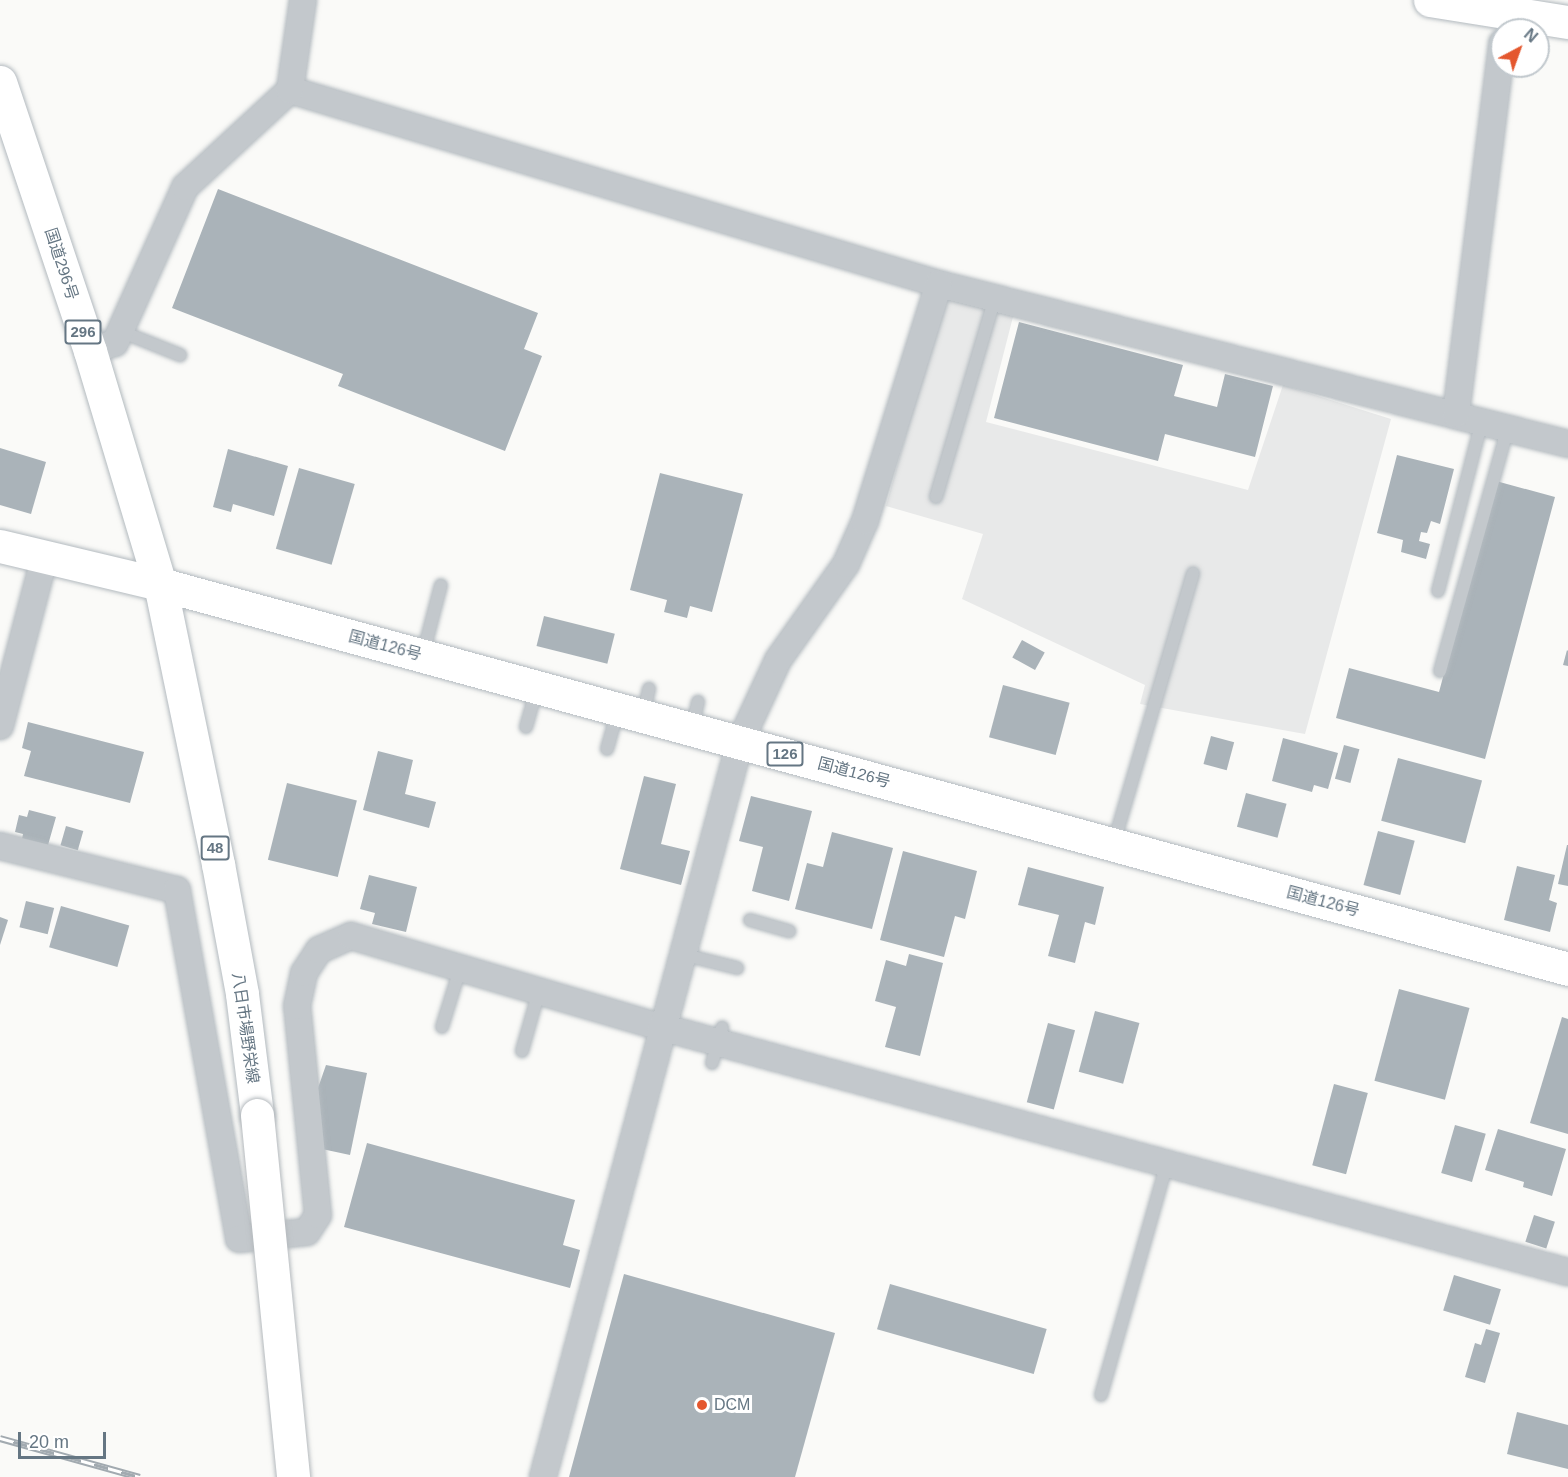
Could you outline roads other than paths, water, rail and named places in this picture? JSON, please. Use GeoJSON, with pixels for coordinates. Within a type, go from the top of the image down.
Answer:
{"type":"FeatureCollection","features":[{"type":"Feature","properties":{"kind":"main road"},"geometry":{"type":"LineString","coordinates":[[1430,0],[1494,18]]}},
{"type":"Feature","properties":{"kind":"main road"},"geometry":{"type":"LineString","coordinates":[[1550,22],[1568,22]]}},
{"type":"Feature","properties":{"kind":"main road","name":"国道296号"},"geometry":{"type":"LineString","coordinates":[[0,82],[90,351],[160,584]]}},
{"type":"Feature","properties":{"kind":"main road","name":"国道126号"},"geometry":{"type":"LineString","coordinates":[[0,546],[160,584],[538,687],[695,715],[740,742],[1568,969]]}},
{"type":"Feature","properties":{"kind":"main road","name":"八日市場野栄線"},"geometry":{"type":"LineString","coordinates":[[160,584],[218,864],[242,994],[257,1115],[293,1477]]}},
{"type":"Feature","properties":{"kind":"street"},"geometry":{"type":"LineString","coordinates":[[90,351],[115,343],[185,187],[290,90],[303,0]]}},
{"type":"Feature","properties":{"kind":"street"},"geometry":{"type":"LineString","coordinates":[[1456,414],[1498,78]]}},
{"type":"Feature","properties":{"kind":"street"},"geometry":{"type":"LineString","coordinates":[[290,90],[939,284],[1568,444]]}},
{"type":"Feature","properties":{"kind":"street"},"geometry":{"type":"LineString","coordinates":[[543,1477],[681,954],[740,742],[778,660],[846,564],[866,521],[939,284]]}},
{"type":"Feature","properties":{"kind":"street"},"geometry":{"type":"LineString","coordinates":[[0,726],[44,558]]}},
{"type":"Feature","properties":{"kind":"street"},"geometry":{"type":"LineString","coordinates":[[0,846],[177,890],[239,1239],[307,1232],[318,1215],[297,1006],[304,973],[319,950],[351,936],[662,1027],[825,1079],[1167,1164],[1568,1272]]}},
{"type":"Feature","properties":{"kind":"lane"},"geometry":{"type":"LineString","coordinates":[[936,497],[995,298]]}},
{"type":"Feature","properties":{"kind":"lane"},"geometry":{"type":"LineString","coordinates":[[120,331],[180,355]]}},
{"type":"Feature","properties":{"kind":"lane"},"geometry":{"type":"LineString","coordinates":[[1438,591],[1482,421]]}},
{"type":"Feature","properties":{"kind":"lane"},"geometry":{"type":"LineString","coordinates":[[1440,671],[1508,428]]}},
{"type":"Feature","properties":{"kind":"lane"},"geometry":{"type":"LineString","coordinates":[[1114,844],[1193,573]]}},
{"type":"Feature","properties":{"kind":"lane"},"geometry":{"type":"LineString","coordinates":[[422,656],[441,585]]}},
{"type":"Feature","properties":{"kind":"lane"},"geometry":{"type":"LineString","coordinates":[[526,727],[538,687]]}},
{"type":"Feature","properties":{"kind":"lane"},"geometry":{"type":"LineString","coordinates":[[607,749],[636,705]]}},
{"type":"Feature","properties":{"kind":"lane"},"geometry":{"type":"LineString","coordinates":[[750,920],[789,931]]}},
{"type":"Feature","properties":{"kind":"lane"},"geometry":{"type":"LineString","coordinates":[[681,954],[737,968]]}},
{"type":"Feature","properties":{"kind":"lane"},"geometry":{"type":"LineString","coordinates":[[442,1027],[460,969]]}},
{"type":"Feature","properties":{"kind":"lane"},"geometry":{"type":"LineString","coordinates":[[522,1050],[538,991]]}},
{"type":"Feature","properties":{"kind":"lane"},"geometry":{"type":"LineString","coordinates":[[1101,1395],[1167,1164]]}},
{"type":"Feature","properties":{"kind":"railway"},"geometry":{"type":"LineString","coordinates":[[0,1438],[140,1477]]}},
{"type":"Feature","properties":{"kind":"place","name":"DCM"},"geometry":{"type":"Point","coordinates":[702,1405]}}]}
